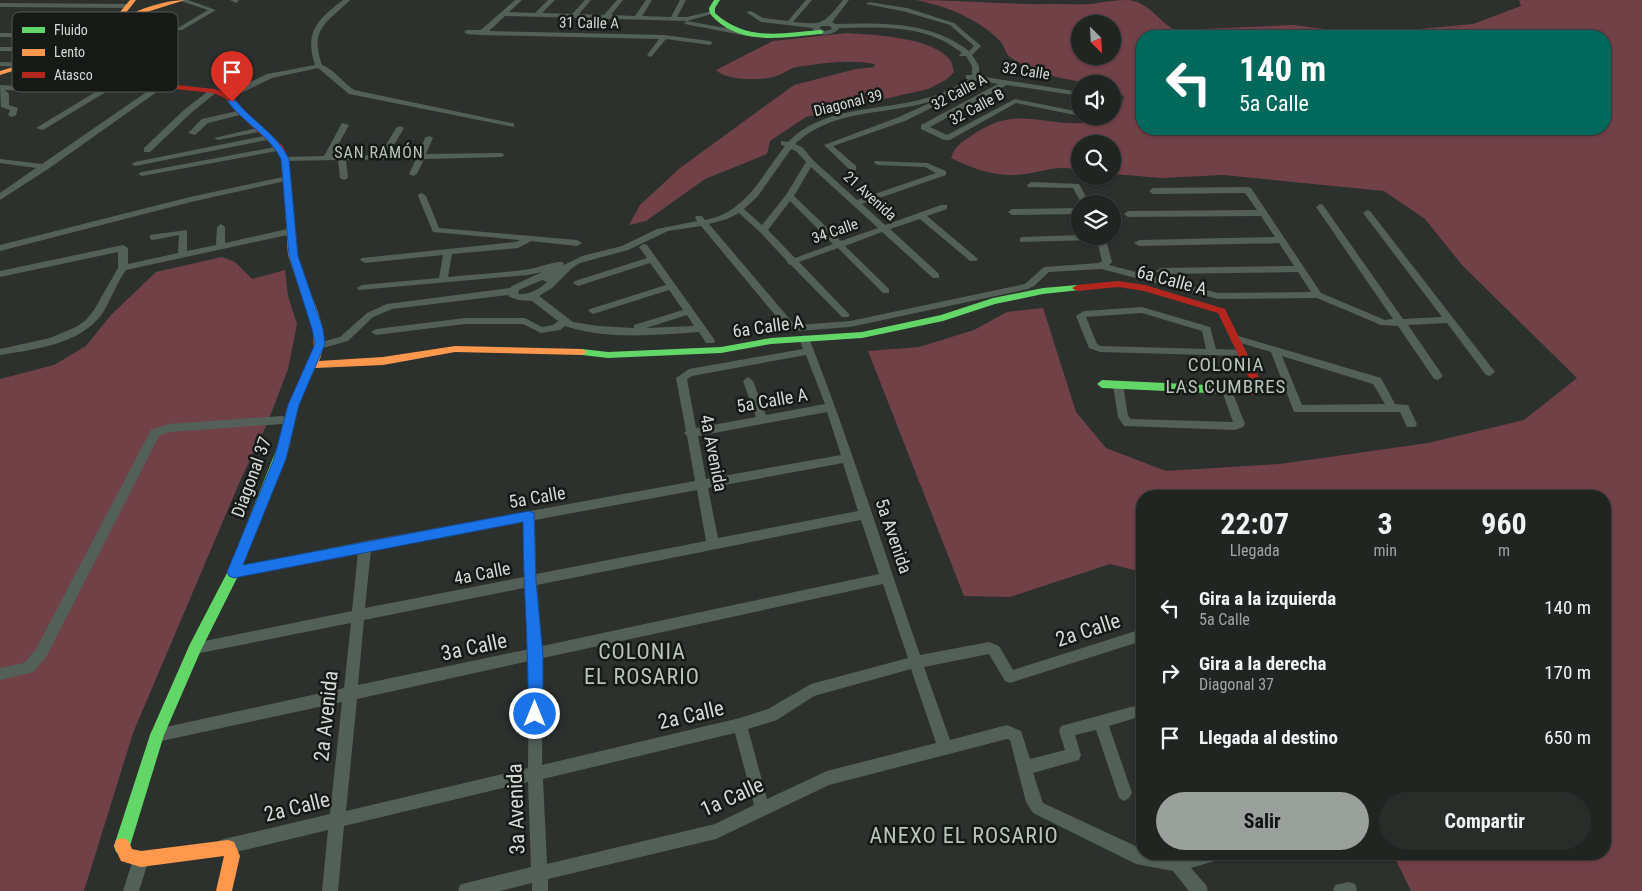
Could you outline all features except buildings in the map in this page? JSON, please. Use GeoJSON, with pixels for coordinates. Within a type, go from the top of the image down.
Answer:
{"type":"FeatureCollection","features":[{"type":"Feature","properties":{"kind":"street"},"geometry":{"type":"LineString","coordinates":[[80,6],[85,0]]}},
{"type":"Feature","properties":{"kind":"street"},"geometry":{"type":"LineString","coordinates":[[0,5],[40,3],[128,11],[182,0],[213,10],[180,29]]}},
{"type":"Feature","properties":{"kind":"street"},"geometry":{"type":"LineString","coordinates":[[319,66],[314,50],[315,32],[324,19],[347,0]]}},
{"type":"Feature","properties":{"kind":"street"},"geometry":{"type":"LineString","coordinates":[[482,33],[519,0]]}},
{"type":"Feature","properties":{"kind":"street"},"geometry":{"type":"LineString","coordinates":[[535,16],[552,0]]}},
{"type":"Feature","properties":{"kind":"street"},"geometry":{"type":"LineString","coordinates":[[573,16],[588,0]]}},
{"type":"Feature","properties":{"kind":"street"},"geometry":{"type":"LineString","coordinates":[[606,17],[620,0]]}},
{"type":"Feature","properties":{"kind":"street"},"geometry":{"type":"LineString","coordinates":[[637,18],[649,0]]}},
{"type":"Feature","properties":{"kind":"street"},"geometry":{"type":"LineString","coordinates":[[673,19],[683,0]]}},
{"type":"Feature","properties":{"kind":"street"},"geometry":{"type":"LineString","coordinates":[[717,0],[712,8],[712,13],[722,24],[750,35]]}},
{"type":"Feature","properties":{"kind":"street"},"geometry":{"type":"LineString","coordinates":[[725,0],[721,11],[724,17],[742,28],[778,31],[826,26]]}},
{"type":"Feature","properties":{"kind":"street"},"geometry":{"type":"LineString","coordinates":[[791,20],[809,0]]}},
{"type":"Feature","properties":{"kind":"street"},"geometry":{"type":"LineString","coordinates":[[637,18],[682,22],[750,35],[826,26],[846,0]]}},
{"type":"Feature","properties":{"kind":"street"},"geometry":{"type":"LineString","coordinates":[[869,4],[877,9],[907,10],[953,25],[978,48],[964,55]]}},
{"type":"Feature","properties":{"kind":"street"},"geometry":{"type":"LineString","coordinates":[[758,18],[764,10]]}},
{"type":"Feature","properties":{"kind":"street"},"geometry":{"type":"LineString","coordinates":[[749,12],[758,18],[826,26],[906,31],[934,40],[964,55],[972,77]]}},
{"type":"Feature","properties":{"kind":"street"},"geometry":{"type":"LineString","coordinates":[[502,14],[687,20],[712,13]]}},
{"type":"Feature","properties":{"kind":"street"},"geometry":{"type":"LineString","coordinates":[[588,34],[597,17]]}},
{"type":"Feature","properties":{"kind":"street","name":"31 Calle A"},"geometry":{"type":"LineString","coordinates":[[467,32],[664,37],[710,43]]}},
{"type":"Feature","properties":{"kind":"street"},"geometry":{"type":"LineString","coordinates":[[650,56],[664,37]]}},
{"type":"Feature","properties":{"kind":"street"},"geometry":{"type":"LineString","coordinates":[[228,96],[270,76],[319,66],[352,92],[511,125]]}},
{"type":"Feature","properties":{"kind":"street"},"geometry":{"type":"LineString","coordinates":[[0,73],[12,69]]}},
{"type":"Feature","properties":{"kind":"street","name":"32 Calle"},"geometry":{"type":"LineString","coordinates":[[972,77],[1071,93]]}},
{"type":"Feature","properties":{"kind":"street","name":"Diagonal 39"},"geometry":{"type":"LineString","coordinates":[[529,296],[549,285],[567,268],[588,256],[623,248],[667,229],[701,221],[721,213],[734,204],[750,188],[786,144],[820,123],[950,93],[972,77]]}},
{"type":"Feature","properties":{"kind":"street","name":"Diagonal 39"},"geometry":{"type":"LineString","coordinates":[[519,286],[541,277],[584,250],[619,243],[660,225],[720,219],[739,209],[757,190],[797,128],[815,120],[938,92],[972,77]]}},
{"type":"Feature","properties":{"kind":"street","name":"32 Calle A"},"geometry":{"type":"LineString","coordinates":[[947,138],[924,126],[1006,82]]}},
{"type":"Feature","properties":{"kind":"street"},"geometry":{"type":"LineString","coordinates":[[178,86],[214,91],[228,96],[241,112],[280,148],[285,159],[293,256],[318,329],[319,346],[344,339],[370,315],[390,306],[519,286],[532,271]]}},
{"type":"Feature","properties":{"kind":"street"},"geometry":{"type":"LineString","coordinates":[[0,87],[5,94],[6,107],[14,108],[12,115]]}},
{"type":"Feature","properties":{"kind":"street"},"geometry":{"type":"LineString","coordinates":[[147,150],[188,111],[214,91]]}},
{"type":"Feature","properties":{"kind":"street"},"geometry":{"type":"LineString","coordinates":[[71,102],[91,92]]}},
{"type":"Feature","properties":{"kind":"street"},"geometry":{"type":"LineString","coordinates":[[40,128],[96,92]]}},
{"type":"Feature","properties":{"kind":"street"},"geometry":{"type":"LineString","coordinates":[[0,196],[153,92]]}},
{"type":"Feature","properties":{"kind":"street"},"geometry":{"type":"LineString","coordinates":[[853,168],[828,145],[941,101]]}},
{"type":"Feature","properties":{"kind":"street","name":"32 Calle B"},"geometry":{"type":"LineString","coordinates":[[947,138],[1015,101],[1071,112]]}},
{"type":"Feature","properties":{"kind":"street"},"geometry":{"type":"LineString","coordinates":[[913,103],[922,110]]}},
{"type":"Feature","properties":{"kind":"street"},"geometry":{"type":"LineString","coordinates":[[192,133],[205,121],[241,112]]}},
{"type":"Feature","properties":{"kind":"street"},"geometry":{"type":"LineString","coordinates":[[327,158],[345,125]]}},
{"type":"Feature","properties":{"kind":"street"},"geometry":{"type":"LineString","coordinates":[[383,157],[400,128]]}},
{"type":"Feature","properties":{"kind":"street"},"geometry":{"type":"LineString","coordinates":[[218,138],[265,133]]}},
{"type":"Feature","properties":{"kind":"street"},"geometry":{"type":"LineString","coordinates":[[135,164],[265,133]]}},
{"type":"Feature","properties":{"kind":"street"},"geometry":{"type":"LineString","coordinates":[[413,174],[429,138]]}},
{"type":"Feature","properties":{"kind":"street","name":"21 Avenida"},"geometry":{"type":"LineString","coordinates":[[786,144],[799,149],[810,162],[936,276]]}},
{"type":"Feature","properties":{"kind":"street"},"geometry":{"type":"LineString","coordinates":[[142,174],[280,148]]}},
{"type":"Feature","properties":{"kind":"street"},"geometry":{"type":"LineString","coordinates":[[285,159],[501,155]]}},
{"type":"Feature","properties":{"kind":"street"},"geometry":{"type":"LineString","coordinates":[[342,158],[344,178]]}},
{"type":"Feature","properties":{"kind":"street"},"geometry":{"type":"LineString","coordinates":[[0,161],[45,167]]}},
{"type":"Feature","properties":{"kind":"street"},"geometry":{"type":"LineString","coordinates":[[763,230],[790,196],[810,162]]}},
{"type":"Feature","properties":{"kind":"street"},"geometry":{"type":"LineString","coordinates":[[857,203],[943,173],[928,165],[878,163]]}},
{"type":"Feature","properties":{"kind":"street"},"geometry":{"type":"LineString","coordinates":[[0,248],[190,200],[287,178]]}},
{"type":"Feature","properties":{"kind":"street"},"geometry":{"type":"LineString","coordinates":[[1031,185],[1076,186],[1081,195]]}},
{"type":"Feature","properties":{"kind":"street"},"geometry":{"type":"LineString","coordinates":[[1154,191],[1248,190],[1318,296]]}},
{"type":"Feature","properties":{"kind":"street"},"geometry":{"type":"LineString","coordinates":[[422,196],[433,227],[436,230],[577,243]]}},
{"type":"Feature","properties":{"kind":"street"},"geometry":{"type":"LineString","coordinates":[[790,196],[886,291]]}},
{"type":"Feature","properties":{"kind":"street","name":"34 Calle"},"geometry":{"type":"LineString","coordinates":[[791,262],[944,207]]}},
{"type":"Feature","properties":{"kind":"street"},"geometry":{"type":"LineString","coordinates":[[1320,207],[1438,376]]}},
{"type":"Feature","properties":{"kind":"street"},"geometry":{"type":"LineString","coordinates":[[739,209],[763,230],[791,262],[845,315]]}},
{"type":"Feature","properties":{"kind":"street"},"geometry":{"type":"LineString","coordinates":[[1012,212],[1071,211]]}},
{"type":"Feature","properties":{"kind":"street"},"geometry":{"type":"LineString","coordinates":[[1128,214],[1263,213]]}},
{"type":"Feature","properties":{"kind":"street"},"geometry":{"type":"LineString","coordinates":[[1366,213],[1490,372]]}},
{"type":"Feature","properties":{"kind":"street"},"geometry":{"type":"LineString","coordinates":[[922,216],[973,259]]}},
{"type":"Feature","properties":{"kind":"street"},"geometry":{"type":"LineString","coordinates":[[701,221],[789,325],[797,328],[850,324],[1028,286],[1035,282],[1042,271],[1047,269],[1101,266],[1218,296],[1318,296],[1384,323],[1450,320]]}},
{"type":"Feature","properties":{"kind":"street"},"geometry":{"type":"LineString","coordinates":[[220,247],[221,227]]}},
{"type":"Feature","properties":{"kind":"street"},"geometry":{"type":"LineString","coordinates":[[122,268],[292,231]]}},
{"type":"Feature","properties":{"kind":"street"},"geometry":{"type":"LineString","coordinates":[[153,237],[184,232],[182,255]]}},
{"type":"Feature","properties":{"kind":"street"},"geometry":{"type":"LineString","coordinates":[[365,260],[518,246],[531,238]]}},
{"type":"Feature","properties":{"kind":"street"},"geometry":{"type":"LineString","coordinates":[[1023,240],[1071,238]]}},
{"type":"Feature","properties":{"kind":"street"},"geometry":{"type":"LineString","coordinates":[[1139,243],[1281,240]]}},
{"type":"Feature","properties":{"kind":"street"},"geometry":{"type":"LineString","coordinates":[[1101,266],[1106,262],[1102,245]]}},
{"type":"Feature","properties":{"kind":"street"},"geometry":{"type":"LineString","coordinates":[[644,247],[710,341]]}},
{"type":"Feature","properties":{"kind":"street"},"geometry":{"type":"LineString","coordinates":[[0,274],[123,248],[122,268],[97,314],[80,328],[45,342],[0,352]]}},
{"type":"Feature","properties":{"kind":"street"},"geometry":{"type":"LineString","coordinates":[[443,279],[448,252]]}},
{"type":"Feature","properties":{"kind":"street"},"geometry":{"type":"LineString","coordinates":[[578,283],[652,259]]}},
{"type":"Feature","properties":{"kind":"street"},"geometry":{"type":"LineString","coordinates":[[362,288],[532,271],[559,265]]}},
{"type":"Feature","properties":{"kind":"street"},"geometry":{"type":"LineString","coordinates":[[1161,270],[1301,269]]}},
{"type":"Feature","properties":{"kind":"street"},"geometry":{"type":"LineString","coordinates":[[514,273],[521,279],[516,296],[538,298],[564,320],[584,328],[669,332],[701,329]]}},
{"type":"Feature","properties":{"kind":"street"},"geometry":{"type":"LineString","coordinates":[[541,277],[550,278],[549,285],[564,320]]}},
{"type":"Feature","properties":{"kind":"street","name":"6a Calle A"},"geometry":{"type":"LineString","coordinates":[[311,365],[383,361],[465,348],[538,349],[608,355],[647,355],[721,350],[804,338],[862,335],[943,318],[993,301],[1043,291],[1118,284],[1145,288],[1222,311],[1235,338]]}},
{"type":"Feature","properties":{"kind":"street"},"geometry":{"type":"LineString","coordinates":[[594,311],[671,286]]}},
{"type":"Feature","properties":{"kind":"street"},"geometry":{"type":"LineString","coordinates":[[1212,352],[1206,329],[1142,310],[1084,314],[1081,316],[1094,346],[1100,349],[1241,353]]}},
{"type":"Feature","properties":{"kind":"street"},"geometry":{"type":"LineString","coordinates":[[630,330],[689,311]]}},
{"type":"Feature","properties":{"kind":"street"},"geometry":{"type":"LineString","coordinates":[[376,332],[465,321],[525,321],[541,330],[556,328],[564,320]]}},
{"type":"Feature","properties":{"kind":"street","name":"5a Avenida"},"geometry":{"type":"LineString","coordinates":[[804,338],[831,407],[886,578],[944,747]]}},
{"type":"Feature","properties":{"kind":"street"},"geometry":{"type":"LineString","coordinates":[[1235,338],[1377,381],[1392,408]]}},
{"type":"Feature","properties":{"kind":"street"},"geometry":{"type":"LineString","coordinates":[[1102,384],[1262,392],[1235,338]]}},
{"type":"Feature","properties":{"kind":"street","name":"Diagonal 37"},"geometry":{"type":"LineString","coordinates":[[141,859],[127,855],[122,846],[158,735],[195,648],[234,572],[280,459],[288,422],[319,346]]}},
{"type":"Feature","properties":{"kind":"street"},"geometry":{"type":"LineString","coordinates":[[1275,350],[1298,409],[1404,408],[1411,424]]}},
{"type":"Feature","properties":{"kind":"street"},"geometry":{"type":"LineString","coordinates":[[689,373],[809,351]]}},
{"type":"Feature","properties":{"kind":"street","name":"4a Avenida"},"geometry":{"type":"LineString","coordinates":[[689,373],[681,378],[690,433],[713,544]]}},
{"type":"Feature","properties":{"kind":"street"},"geometry":{"type":"LineString","coordinates":[[748,381],[762,419]]}},
{"type":"Feature","properties":{"kind":"street"},"geometry":{"type":"LineString","coordinates":[[1118,385],[1123,417],[1128,422],[1235,426],[1239,424],[1227,391]]}},
{"type":"Feature","properties":{"kind":"street","name":"5a Calle A"},"geometry":{"type":"LineString","coordinates":[[690,433],[831,407]]}},
{"type":"Feature","properties":{"kind":"street"},"geometry":{"type":"LineString","coordinates":[[0,674],[28,668],[41,653],[155,433],[169,428],[282,420],[288,422]]}},
{"type":"Feature","properties":{"kind":"street","name":"5a Calle"},"geometry":{"type":"LineString","coordinates":[[234,572],[365,546],[848,458]]}},
{"type":"Feature","properties":{"kind":"street","name":"4a Calle"},"geometry":{"type":"LineString","coordinates":[[195,648],[865,514]]}},
{"type":"Feature","properties":{"kind":"street","name":"3a Avenida"},"geometry":{"type":"LineString","coordinates":[[529,516],[530,581],[536,655],[535,772],[540,891]]}},
{"type":"Feature","properties":{"kind":"street","name":"2a Avenida"},"geometry":{"type":"LineString","coordinates":[[330,891],[365,546]]}},
{"type":"Feature","properties":{"kind":"street","name":"3a Calle"},"geometry":{"type":"LineString","coordinates":[[158,735],[886,578]]}},
{"type":"Feature","properties":{"kind":"street","name":"2a Calle"},"geometry":{"type":"LineString","coordinates":[[224,847],[740,725],[772,714],[811,690],[916,662],[992,648],[1010,677],[1136,637]]}},
{"type":"Feature","properties":{"kind":"street"},"geometry":{"type":"LineString","coordinates":[[1136,712],[1066,731],[1074,755],[1024,768],[1034,802],[1038,808],[1136,851]]}},
{"type":"Feature","properties":{"kind":"street"},"geometry":{"type":"LineString","coordinates":[[1100,721],[1124,793]]}},
{"type":"Feature","properties":{"kind":"street"},"geometry":{"type":"LineString","coordinates":[[740,725],[762,808]]}},
{"type":"Feature","properties":{"kind":"street","name":"1a Calle"},"geometry":{"type":"LineString","coordinates":[[466,891],[716,831],[828,778],[944,747],[1013,733],[1024,768]]}},
{"type":"Feature","properties":{"kind":"street"},"geometry":{"type":"LineString","coordinates":[[131,891],[141,859],[224,847],[231,850],[232,856],[224,891]]}},
{"type":"Feature","properties":{"kind":"street"},"geometry":{"type":"LineString","coordinates":[[1164,860],[1177,864],[1200,891]]}},
{"type":"Feature","properties":{"kind":"street"},"geometry":{"type":"LineString","coordinates":[[1177,864],[1191,860]]}},
{"type":"Feature","properties":{"kind":"shaded area"},"geometry":{"type":"Polygon","coordinates":[[[916,0],[1019,4],[1091,4],[1129,0],[1148,8],[1175,30],[1136,30],[1136,135],[1611,135],[1611,30],[1408,30],[1473,24],[1521,6],[1519,0],[1642,0],[1642,891],[1411,891],[1396,860],[1611,860],[1611,490],[1136,490],[1136,570],[1110,564],[1010,597],[964,596],[868,351],[919,347],[974,330],[1007,312],[1043,308],[1076,412],[1106,448],[1166,471],[1280,464],[1428,443],[1524,420],[1577,378],[1462,265],[1425,219],[1384,191],[1223,175],[1162,178],[1121,175],[1121,135],[1071,135],[1071,169],[1058,168],[1026,174],[1006,175],[987,172],[951,158],[956,148],[964,141],[1001,121],[1027,119],[1071,123],[1071,125],[1121,125],[1121,106],[1124,97],[1121,94],[1121,75],[1071,75],[1071,80],[1045,74],[1020,64],[1010,57],[1000,41],[992,33],[961,14],[916,0]]]}},
{"type":"Feature","properties":{"kind":"shaded area"},"geometry":{"type":"Polygon","coordinates":[[[1293,25],[1333,30],[1175,30],[1293,25]]]}},
{"type":"Feature","properties":{"kind":"shaded area"},"geometry":{"type":"Polygon","coordinates":[[[847,33],[918,42],[943,53],[951,61],[954,72],[946,80],[928,89],[806,117],[770,141],[767,154],[705,179],[646,221],[629,225],[640,205],[680,168],[794,85],[856,69],[874,67],[875,64],[836,62],[816,64],[794,68],[770,78],[754,79],[736,78],[721,74],[716,70],[773,41],[847,33]]]}},
{"type":"Feature","properties":{"kind":"shaded area"},"geometry":{"type":"Polygon","coordinates":[[[222,257],[235,262],[252,279],[285,270],[288,296],[297,324],[288,369],[267,424],[240,481],[133,733],[84,891],[0,891],[0,379],[54,365],[86,346],[111,315],[156,272],[222,257]]]}},
{"type":"Feature","properties":{"kind":"traffic: fast"},"geometry":{"type":"LineString","coordinates":[[717,0],[712,8],[712,13],[723,23],[736,30],[763,36],[821,32]]}},
{"type":"Feature","properties":{"kind":"traffic: fast"},"geometry":{"type":"LineString","coordinates":[[582,352],[608,355],[721,350],[771,341],[862,335],[943,318],[993,301],[1043,291],[1077,288]]}},
{"type":"Feature","properties":{"kind":"traffic: fast"},"geometry":{"type":"LineString","coordinates":[[1102,384],[1250,391]]}},
{"type":"Feature","properties":{"kind":"traffic: fast"},"geometry":{"type":"LineString","coordinates":[[122,846],[157,735],[195,648],[234,572],[283,448]]}},
{"type":"Feature","properties":{"kind":"traffic: slow"},"geometry":{"type":"LineString","coordinates":[[123,12],[133,0]]}},
{"type":"Feature","properties":{"kind":"traffic: slow"},"geometry":{"type":"LineString","coordinates":[[142,12],[182,0]]}},
{"type":"Feature","properties":{"kind":"traffic: slow"},"geometry":{"type":"LineString","coordinates":[[0,73],[12,69]]}},
{"type":"Feature","properties":{"kind":"traffic: slow"},"geometry":{"type":"LineString","coordinates":[[283,448],[293,405],[319,349],[318,329],[293,255],[286,176]]}},
{"type":"Feature","properties":{"kind":"traffic: slow"},"geometry":{"type":"LineString","coordinates":[[311,365],[383,361],[455,349],[582,352]]}},
{"type":"Feature","properties":{"kind":"traffic: slow"},"geometry":{"type":"LineString","coordinates":[[122,846],[127,855],[141,859],[228,848],[232,856],[224,891]]}},
{"type":"Feature","properties":{"kind":"traffic: jam"},"geometry":{"type":"LineString","coordinates":[[178,87],[214,91],[228,96],[241,112],[280,148],[285,159],[286,176]]}},
{"type":"Feature","properties":{"kind":"traffic: jam"},"geometry":{"type":"LineString","coordinates":[[1077,288],[1118,284],[1145,288],[1222,311],[1261,392],[1250,391]]}},
{"type":"Feature","properties":{"kind":"district","name":"SAN RAMÓN"},"geometry":{"type":"Point","coordinates":[379,152]}},
{"type":"Feature","properties":{"kind":"district","name":"COLONIA LAS CUMBRES"},"geometry":{"type":"Point","coordinates":[1226,375]}},
{"type":"Feature","properties":{"kind":"district","name":"COLONIA EL ROSARIO"},"geometry":{"type":"Point","coordinates":[642,664]}},
{"type":"Feature","properties":{"kind":"district","name":"ANEXO EL ROSARIO"},"geometry":{"type":"Point","coordinates":[964,835]}},
{"type":"Feature","properties":{"kind":"route"},"geometry":{"type":"LineString","coordinates":[[232,102],[270,137],[280,148],[285,159],[293,256],[318,329],[320,344],[288,422],[280,459],[269,482],[234,572],[529,516],[530,581],[536,655],[535,714]]}}]}
